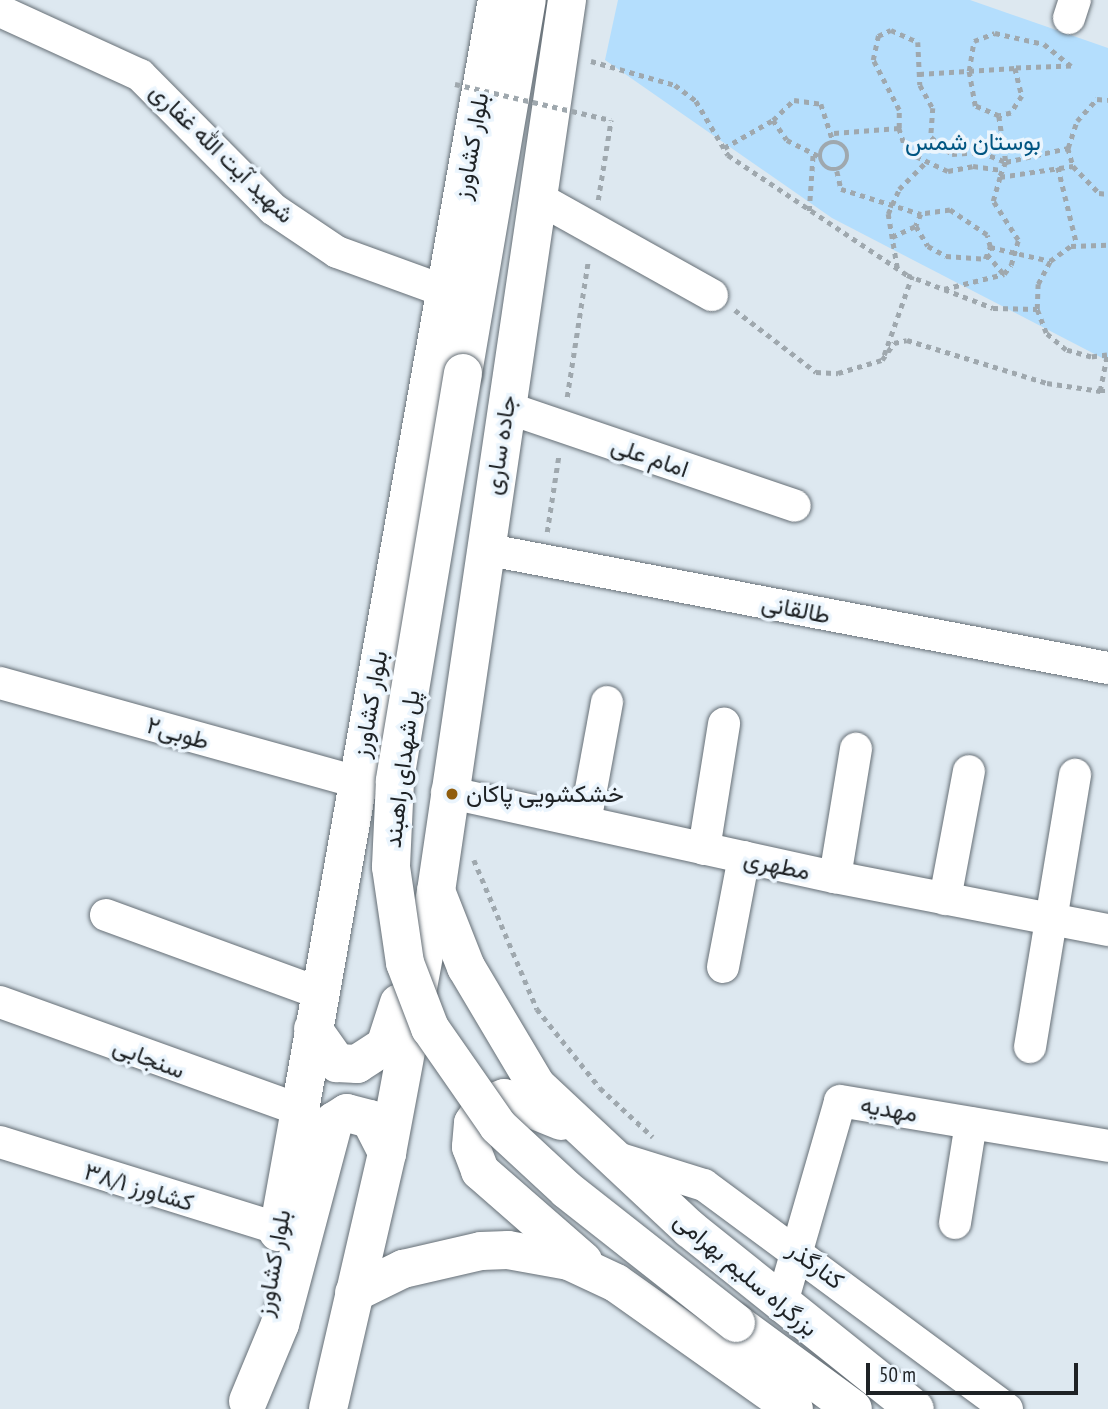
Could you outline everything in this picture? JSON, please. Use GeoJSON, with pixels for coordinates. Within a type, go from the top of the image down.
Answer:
{"type":"FeatureCollection","features":[{"type":"Feature","properties":{"kind":"main road","name":"بلوار کشاورز"},"geometry":{"type":"LineString","coordinates":[[247,1405],[497,0]]}},
{"type":"Feature","properties":{"kind":"main road","name":"پل شهدای راهبند"},"geometry":{"type":"LineString","coordinates":[[527,0],[395,781],[391,867],[405,962],[430,1028],[498,1126],[567,1190],[736,1323],[853,1409]]}},
{"type":"Feature","properties":{"kind":"main road","name":"جاده ساری"},"geometry":{"type":"LineString","coordinates":[[436,891],[447,792],[540,199],[567,0]]}},
{"type":"Feature","properties":{"kind":"main road"},"geometry":{"type":"LineString","coordinates":[[313,1029],[337,1063],[373,1059],[385,1046],[436,891]]}},
{"type":"Feature","properties":{"kind":"main road"},"geometry":{"type":"LineString","coordinates":[[436,891],[498,1028],[536,1085],[594,1143]]}},
{"type":"Feature","properties":{"kind":"main road"},"geometry":{"type":"LineString","coordinates":[[328,1409],[387,1153],[436,891]]}},
{"type":"Feature","properties":{"kind":"main road"},"geometry":{"type":"LineString","coordinates":[[594,1143],[504,1098],[484,1106],[474,1123],[471,1147],[480,1171],[565,1249],[782,1403]]}},
{"type":"Feature","properties":{"kind":"main road"},"geometry":{"type":"LineString","coordinates":[[247,1405],[280,1324],[334,1121],[347,1113],[370,1119],[387,1153]]}},
{"type":"Feature","properties":{"kind":"main road","name":"بزرگراه سلیم بهرامی"},"geometry":{"type":"LineString","coordinates":[[594,1143],[781,1306],[915,1409]]}},
{"type":"Feature","properties":{"kind":"main road"},"geometry":{"type":"LineString","coordinates":[[354,1293],[455,1255],[508,1250],[569,1261],[616,1283]]}},
{"type":"Feature","properties":{"kind":"street","name":"شهید آیت الله غفاری"},"geometry":{"type":"LineString","coordinates":[[0,11],[139,75],[273,209],[337,252],[444,291]]}},
{"type":"Feature","properties":{"kind":"street"},"geometry":{"type":"LineString","coordinates":[[540,199],[712,295]]}},
{"type":"Feature","properties":{"kind":"street","name":"امام علی"},"geometry":{"type":"LineString","coordinates":[[506,407],[796,506]]}},
{"type":"Feature","properties":{"kind":"street","name":"طالقانی"},"geometry":{"type":"LineString","coordinates":[[484,550],[1108,668]]}},
{"type":"Feature","properties":{"kind":"street","name":"طوبی۲"},"geometry":{"type":"LineString","coordinates":[[0,683],[356,782]]}},
{"type":"Feature","properties":{"kind":"street"},"geometry":{"type":"LineString","coordinates":[[585,822],[607,702]]}},
{"type":"Feature","properties":{"kind":"street"},"geometry":{"type":"LineString","coordinates":[[704,849],[724,724]]}},
{"type":"Feature","properties":{"kind":"street"},"geometry":{"type":"LineString","coordinates":[[835,877],[856,749]]}},
{"type":"Feature","properties":{"kind":"street"},"geometry":{"type":"LineString","coordinates":[[944,899],[969,771]]}},
{"type":"Feature","properties":{"kind":"street"},"geometry":{"type":"LineString","coordinates":[[1030,1047],[1075,775]]}},
{"type":"Feature","properties":{"kind":"street","name":"مطهری"},"geometry":{"type":"LineString","coordinates":[[447,792],[835,877],[1108,930]]}},
{"type":"Feature","properties":{"kind":"street"},"geometry":{"type":"LineString","coordinates":[[723,967],[744,857]]}},
{"type":"Feature","properties":{"kind":"street"},"geometry":{"type":"LineString","coordinates":[[106,915],[319,992]]}},
{"type":"Feature","properties":{"kind":"street","name":"سنجابی"},"geometry":{"type":"LineString","coordinates":[[0,1002],[300,1110]]}},
{"type":"Feature","properties":{"kind":"street","name":"مهدیه"},"geometry":{"type":"LineString","coordinates":[[781,1306],[840,1101],[1108,1146]]}},
{"type":"Feature","properties":{"kind":"street"},"geometry":{"type":"LineString","coordinates":[[955,1223],[971,1123]]}},
{"type":"Feature","properties":{"kind":"street","name":"کشاورز ۳۸/۱"},"geometry":{"type":"LineString","coordinates":[[0,1142],[279,1228]]}},
{"type":"Feature","properties":{"kind":"street","name":"کنارگذر"},"geometry":{"type":"LineString","coordinates":[[594,1143],[704,1185],[796,1250],[1007,1409]]}},
{"type":"Feature","properties":{"kind":"path"},"geometry":{"type":"LineString","coordinates":[[1001,170],[973,166],[948,171],[907,152],[899,128],[899,110],[873,60],[878,36],[891,30],[918,42],[919,74],[933,108],[933,143],[952,154],[981,152],[1006,162],[1068,148]]}},
{"type":"Feature","properties":{"kind":"path"},"geometry":{"type":"LineString","coordinates":[[919,74],[970,71],[1015,68],[1071,66],[1044,44],[995,33],[974,41],[970,71],[975,106],[999,116],[1011,113],[1023,96],[1015,68]]}},
{"type":"Feature","properties":{"kind":"path"},"geometry":{"type":"LineString","coordinates":[[559,52],[675,85],[696,101],[724,148],[809,211],[897,268],[993,308],[1037,309]]}},
{"type":"Feature","properties":{"kind":"path"},"geometry":{"type":"LineString","coordinates":[[456,84],[611,120],[542,561]]}},
{"type":"Feature","properties":{"kind":"path"},"geometry":{"type":"LineString","coordinates":[[1108,100],[1097,99],[1077,121],[1068,148],[1073,166],[1099,193],[1108,194]]}},
{"type":"Feature","properties":{"kind":"path"},"geometry":{"type":"LineString","coordinates":[[724,148],[772,120],[794,100],[821,104],[834,133],[833,142],[816,155],[809,211]]}},
{"type":"Feature","properties":{"kind":"path"},"geometry":{"type":"LineString","coordinates":[[943,289],[1003,274],[1017,253],[1018,240],[993,201],[1001,170],[1006,162],[999,116]]}},
{"type":"Feature","properties":{"kind":"path"},"geometry":{"type":"LineString","coordinates":[[772,120],[787,140],[816,155],[821,165],[837,172]]}},
{"type":"Feature","properties":{"kind":"path"},"geometry":{"type":"LineString","coordinates":[[834,133],[899,128]]}},
{"type":"Feature","properties":{"kind":"path"},"geometry":{"type":"LineString","coordinates":[[833,142],[849,156],[837,172]]}},
{"type":"Feature","properties":{"kind":"path"},"geometry":{"type":"LineString","coordinates":[[897,268],[891,237],[892,205],[899,188],[928,160]]}},
{"type":"Feature","properties":{"kind":"path"},"geometry":{"type":"LineString","coordinates":[[1000,177],[1073,166]]}},
{"type":"Feature","properties":{"kind":"path"},"geometry":{"type":"LineString","coordinates":[[1058,167],[1077,245]]}},
{"type":"Feature","properties":{"kind":"path"},"geometry":{"type":"LineString","coordinates":[[837,172],[841,189],[921,214],[950,211],[987,234],[990,247],[985,259],[946,256],[928,246],[916,226]]}},
{"type":"Feature","properties":{"kind":"path"},"geometry":{"type":"LineString","coordinates":[[891,237],[916,226],[921,214]]}},
{"type":"Feature","properties":{"kind":"path"},"geometry":{"type":"LineString","coordinates":[[1100,391],[1108,354],[1091,358],[1066,350],[1046,333],[1037,309],[1038,284],[1050,261],[1077,245],[1108,245]]}},
{"type":"Feature","properties":{"kind":"path"},"geometry":{"type":"LineString","coordinates":[[990,247],[1050,261]]}},
{"type":"Feature","properties":{"kind":"path"},"geometry":{"type":"LineString","coordinates":[[987,254],[1003,274]]}},
{"type":"Feature","properties":{"kind":"path"},"geometry":{"type":"LineString","coordinates":[[882,360],[912,276]]}},
{"type":"Feature","properties":{"kind":"path"},"geometry":{"type":"LineString","coordinates":[[712,295],[817,372],[838,373],[882,360],[894,343],[907,340],[1047,383],[1108,391]]}},
{"type":"Feature","properties":{"kind":"path"},"geometry":{"type":"LineString","coordinates":[[471,852],[537,1009],[600,1088],[657,1141]]}},
{"type":"Feature","properties":{"kind":"green space","name":"بوستان شمس"},"geometry":{"type":"Polygon","coordinates":[[[618,0],[970,0],[1108,48],[1108,361],[832,218],[605,60],[618,0]]]}},
{"type":"Feature","properties":{"kind":"place","name":"خشکشویی پاکان"},"geometry":{"type":"Point","coordinates":[452,794]}}]}
